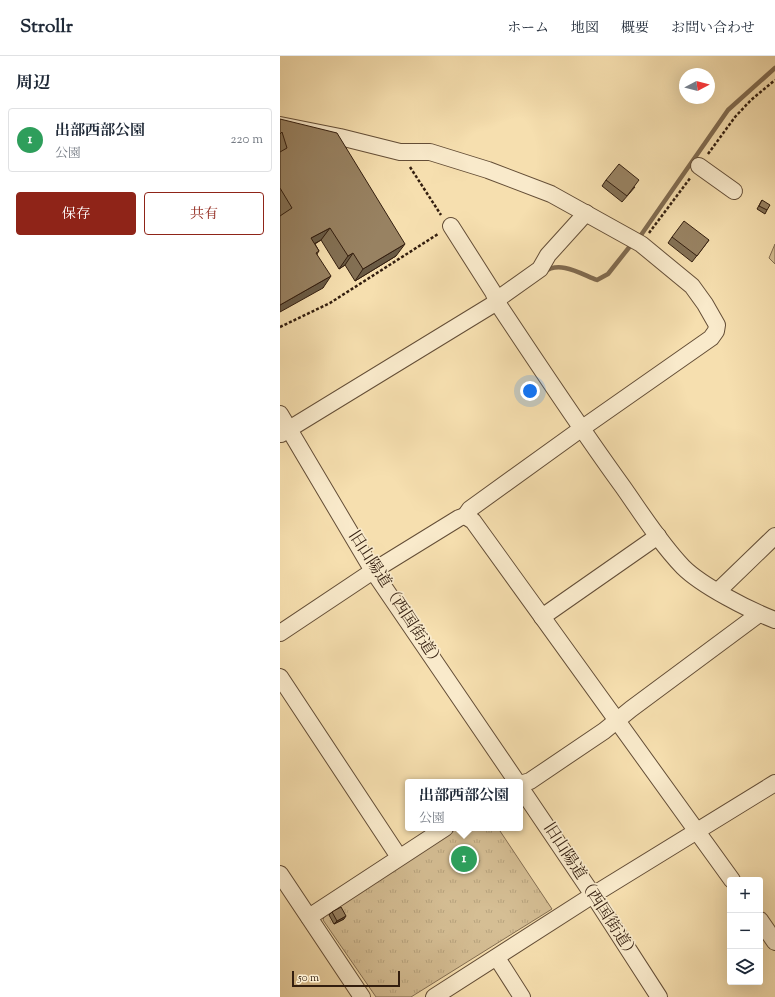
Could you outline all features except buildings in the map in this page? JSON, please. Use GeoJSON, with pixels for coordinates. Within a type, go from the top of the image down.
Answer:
{"type":"FeatureCollection","features":[{"type":"Feature","properties":{"kind":"street"},"geometry":{"type":"LineString","coordinates":[[280,125],[340,137],[400,152],[430,152],[488,170],[539,189],[641,244],[692,286],[705,304],[717,325],[716,331],[711,338],[580,429],[470,509],[465,516],[373,572],[280,633]]}},
{"type":"Feature","properties":{"kind":"street"},"geometry":{"type":"LineString","coordinates":[[699,166],[734,191]]}},
{"type":"Feature","properties":{"kind":"street"},"geometry":{"type":"LineString","coordinates":[[284,431],[497,300],[540,269],[548,255],[586,213]]}},
{"type":"Feature","properties":{"kind":"street"},"geometry":{"type":"LineString","coordinates":[[451,226],[580,429],[658,536],[684,567],[718,590],[759,614],[775,620]]}},
{"type":"Feature","properties":{"kind":"street","name":"旧山陽道（西国街道）"},"geometry":{"type":"LineString","coordinates":[[280,414],[284,431],[373,572],[515,779]]}},
{"type":"Feature","properties":{"kind":"street"},"geometry":{"type":"LineString","coordinates":[[465,516],[473,521],[730,877]]}},
{"type":"Feature","properties":{"kind":"street"},"geometry":{"type":"LineString","coordinates":[[542,617],[658,536]]}},
{"type":"Feature","properties":{"kind":"street"},"geometry":{"type":"LineString","coordinates":[[718,590],[775,536]]}},
{"type":"Feature","properties":{"kind":"street"},"geometry":{"type":"LineString","coordinates":[[523,784],[617,721],[759,614]]}},
{"type":"Feature","properties":{"kind":"street"},"geometry":{"type":"LineString","coordinates":[[280,677],[399,857]]}},
{"type":"Feature","properties":{"kind":"street"},"geometry":{"type":"LineString","coordinates":[[434,997],[593,895],[698,832],[775,783]]}},
{"type":"Feature","properties":{"kind":"street","name":"旧山陽道（西国街道）"},"geometry":{"type":"LineString","coordinates":[[523,790],[659,997]]}},
{"type":"Feature","properties":{"kind":"street"},"geometry":{"type":"LineString","coordinates":[[309,917],[440,831]]}},
{"type":"Feature","properties":{"kind":"street"},"geometry":{"type":"LineString","coordinates":[[280,874],[362,997]]}},
{"type":"Feature","properties":{"kind":"street"},"geometry":{"type":"LineString","coordinates":[[763,924],[775,942]]}},
{"type":"Feature","properties":{"kind":"street"},"geometry":{"type":"LineString","coordinates":[[496,958],[522,997]]}},
{"type":"Feature","properties":{"kind":"path"},"geometry":{"type":"LineString","coordinates":[[280,327],[330,303],[451,226],[447,224],[400,152]]}},
{"type":"Feature","properties":{"kind":"green space"},"geometry":{"type":"Polygon","coordinates":[[[775,244],[775,264],[769,258],[775,244]]]}},
{"type":"Feature","properties":{"kind":"green space"},"geometry":{"type":"Polygon","coordinates":[[[453,831],[500,831],[552,909],[411,997],[376,997],[323,920],[325,914],[453,831]]]}},
{"type":"Feature","properties":{"kind":"waterway"},"geometry":{"type":"LineString","coordinates":[[641,235],[728,110],[775,68]]}},
{"type":"Feature","properties":{"kind":"waterway"},"geometry":{"type":"LineString","coordinates":[[544,272],[557,267],[564,268],[597,280],[608,274],[631,245]]}},
{"type":"Feature","properties":{"kind":"place","name":"出部西部公園"},"geometry":{"type":"Point","coordinates":[464,859]}}]}
